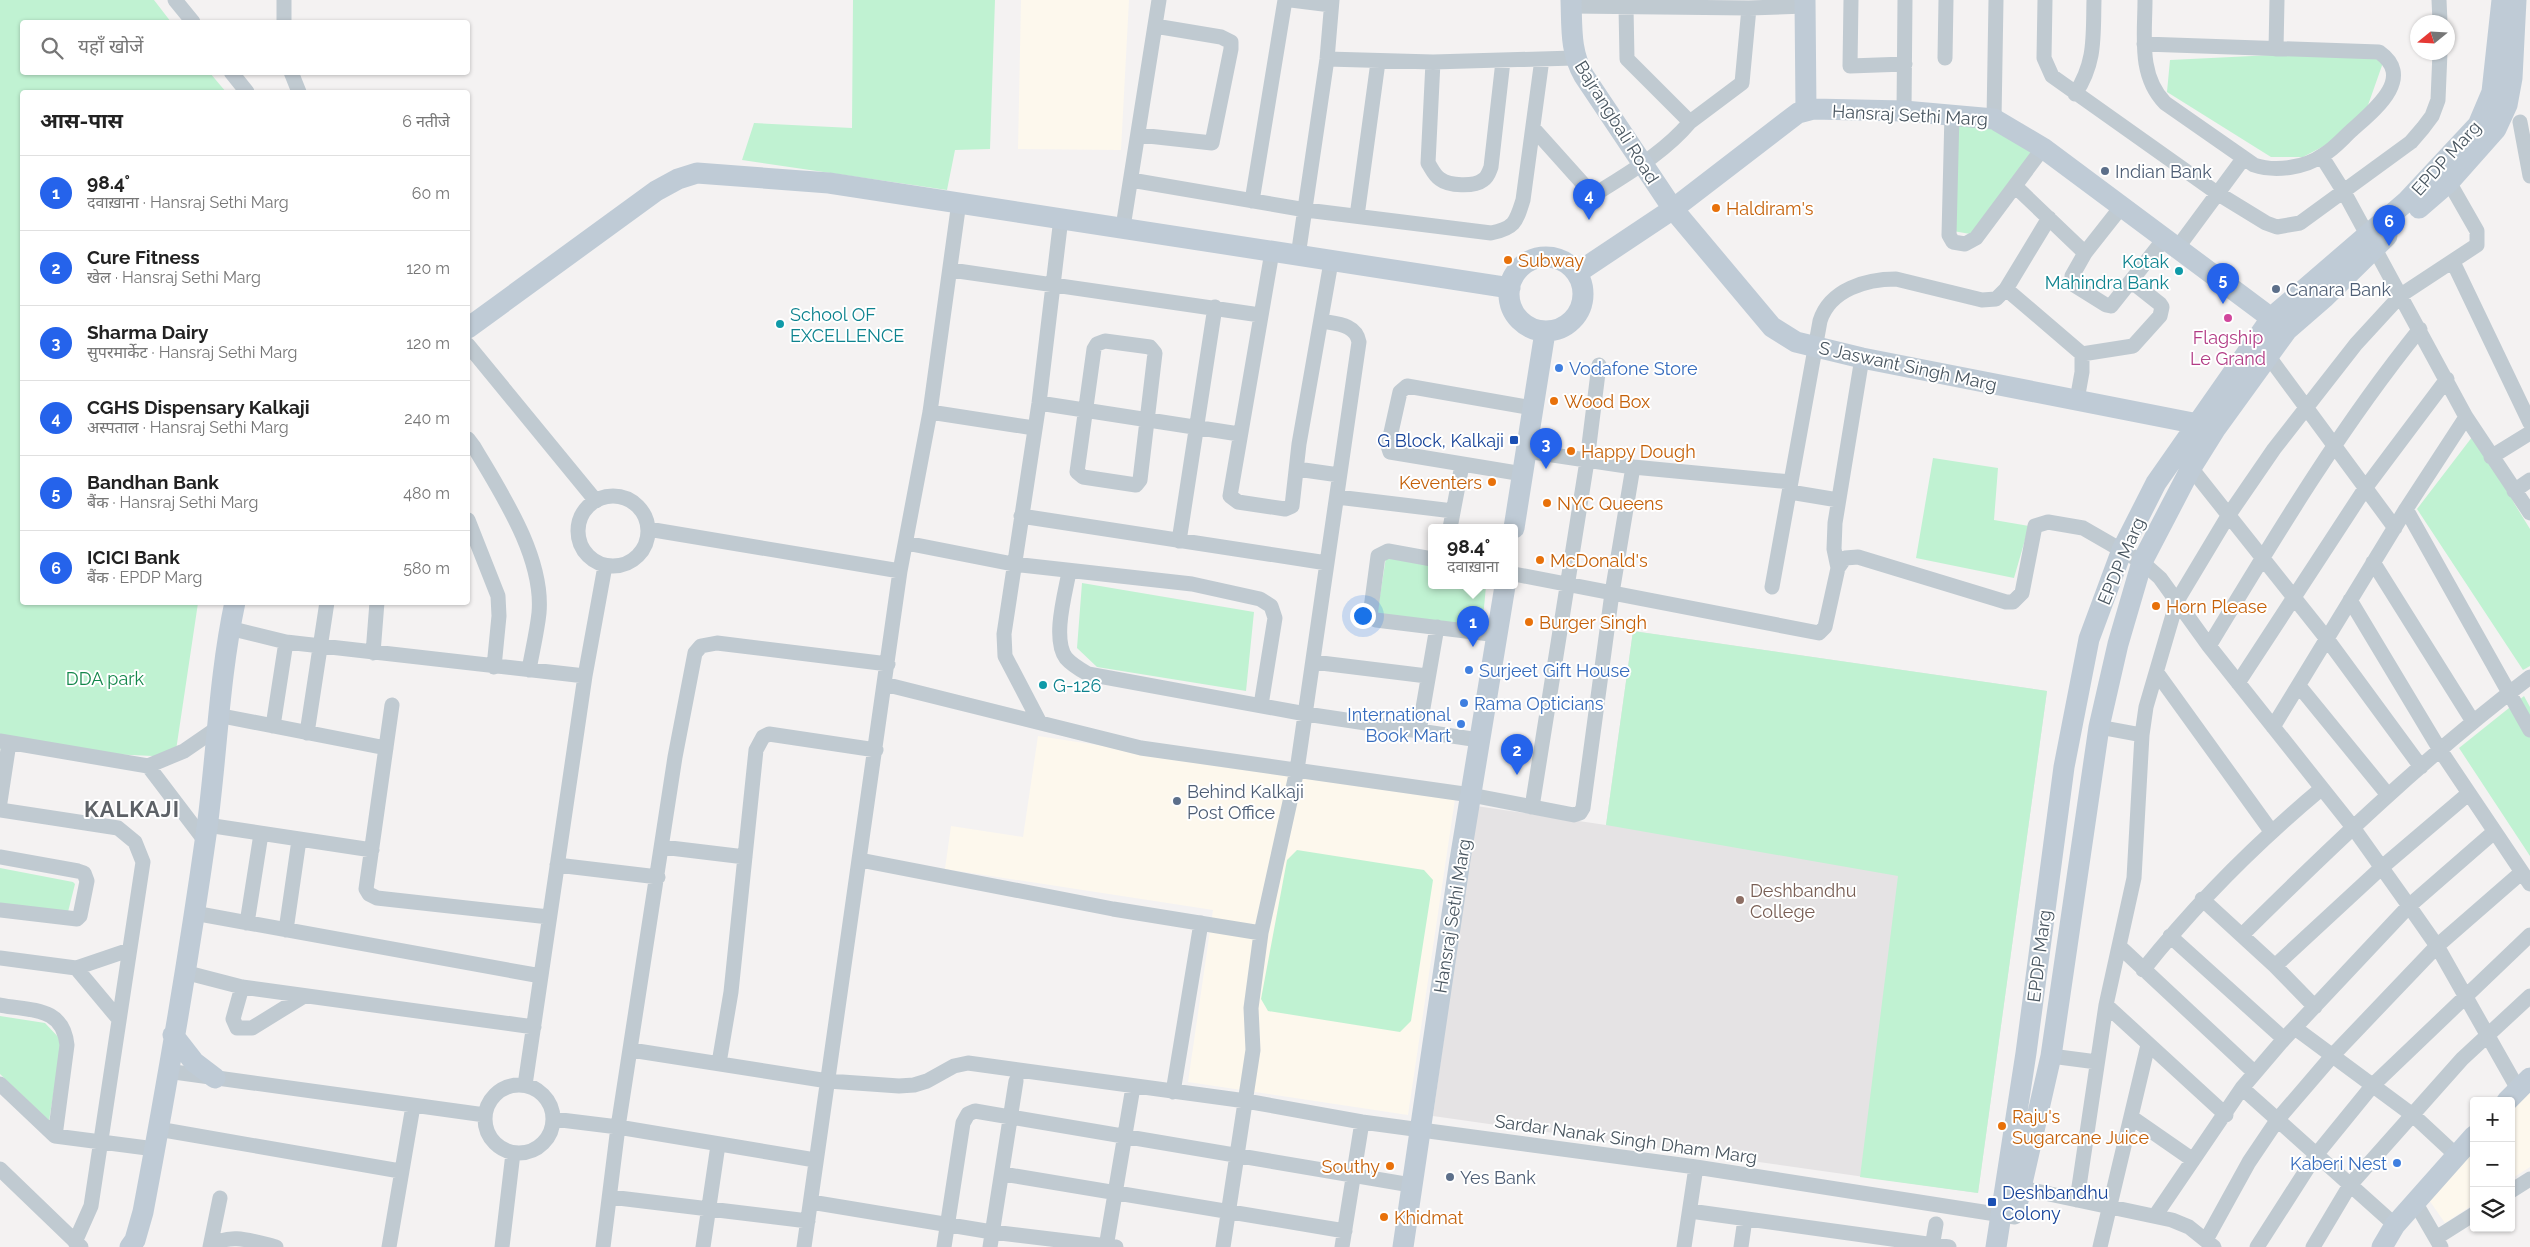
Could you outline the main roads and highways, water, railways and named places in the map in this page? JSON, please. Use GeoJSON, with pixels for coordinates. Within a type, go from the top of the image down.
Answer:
{"type":"FeatureCollection","features":[{"type":"Feature","properties":{"kind":"place","name":"Indian Bank"},"geometry":{"type":"Point","coordinates":[2105,171]}},
{"type":"Feature","properties":{"kind":"place","name":"Haldiram's"},"geometry":{"type":"Point","coordinates":[1716,208]}},
{"type":"Feature","properties":{"kind":"place","name":"CGHS Dispensary Kalkaji"},"geometry":{"type":"Point","coordinates":[1589,220]}},
{"type":"Feature","properties":{"kind":"place","name":"ICICI Bank"},"geometry":{"type":"Point","coordinates":[2389,246]}},
{"type":"Feature","properties":{"kind":"place","name":"Subway"},"geometry":{"type":"Point","coordinates":[1508,260]}},
{"type":"Feature","properties":{"kind":"place","name":"Kotak Mahindra Bank"},"geometry":{"type":"Point","coordinates":[2179,271]}},
{"type":"Feature","properties":{"kind":"place","name":"Canara Bank"},"geometry":{"type":"Point","coordinates":[2276,289]}},
{"type":"Feature","properties":{"kind":"place","name":"Bandhan Bank"},"geometry":{"type":"Point","coordinates":[2223,304]}},
{"type":"Feature","properties":{"kind":"place","name":"Flagship Le Grand"},"geometry":{"type":"Point","coordinates":[2228,318]}},
{"type":"Feature","properties":{"kind":"place","name":"School OF EXCELLENCE"},"geometry":{"type":"Point","coordinates":[780,324]}},
{"type":"Feature","properties":{"kind":"place","name":"Vodafone Store"},"geometry":{"type":"Point","coordinates":[1559,368]}},
{"type":"Feature","properties":{"kind":"place","name":"Wood Box"},"geometry":{"type":"Point","coordinates":[1554,401]}},
{"type":"Feature","properties":{"kind":"place","name":"G Block, Kalkaji"},"geometry":{"type":"Point","coordinates":[1514,440]}},
{"type":"Feature","properties":{"kind":"place","name":"Happy Dough"},"geometry":{"type":"Point","coordinates":[1571,451]}},
{"type":"Feature","properties":{"kind":"place","name":"Sharma Dairy"},"geometry":{"type":"Point","coordinates":[1546,469]}},
{"type":"Feature","properties":{"kind":"place","name":"Keventers"},"geometry":{"type":"Point","coordinates":[1492,482]}},
{"type":"Feature","properties":{"kind":"place","name":"NYC Queens"},"geometry":{"type":"Point","coordinates":[1547,503]}},
{"type":"Feature","properties":{"kind":"place","name":"McDonald's"},"geometry":{"type":"Point","coordinates":[1540,560]}},
{"type":"Feature","properties":{"kind":"place","name":"Horn Please"},"geometry":{"type":"Point","coordinates":[2156,606]}},
{"type":"Feature","properties":{"kind":"place","name":"Burger Singh"},"geometry":{"type":"Point","coordinates":[1529,622]}},
{"type":"Feature","properties":{"kind":"place","name":"98.4°"},"geometry":{"type":"Point","coordinates":[1473,647]}},
{"type":"Feature","properties":{"kind":"place","name":"Surjeet Gift House"},"geometry":{"type":"Point","coordinates":[1469,670]}},
{"type":"Feature","properties":{"kind":"place","name":"G-126"},"geometry":{"type":"Point","coordinates":[1043,685]}},
{"type":"Feature","properties":{"kind":"place","name":"Rama Opticians"},"geometry":{"type":"Point","coordinates":[1464,703]}},
{"type":"Feature","properties":{"kind":"place","name":"International Book Mart"},"geometry":{"type":"Point","coordinates":[1461,724]}},
{"type":"Feature","properties":{"kind":"place","name":"Cure Fitness"},"geometry":{"type":"Point","coordinates":[1517,775]}},
{"type":"Feature","properties":{"kind":"place","name":"Behind Kalkaji Post Office"},"geometry":{"type":"Point","coordinates":[1177,801]}},
{"type":"Feature","properties":{"kind":"place","name":"Deshbandhu College"},"geometry":{"type":"Point","coordinates":[1740,900]}},
{"type":"Feature","properties":{"kind":"place","name":"Raju's Sugarcane Juice"},"geometry":{"type":"Point","coordinates":[2002,1126]}},
{"type":"Feature","properties":{"kind":"place","name":"Kaberi Nest"},"geometry":{"type":"Point","coordinates":[2397,1163]}},
{"type":"Feature","properties":{"kind":"place","name":"Southy"},"geometry":{"type":"Point","coordinates":[1390,1166]}},
{"type":"Feature","properties":{"kind":"place","name":"Yes Bank"},"geometry":{"type":"Point","coordinates":[1450,1177]}},
{"type":"Feature","properties":{"kind":"place","name":"Deshbandhu Colony"},"geometry":{"type":"Point","coordinates":[1992,1202]}},
{"type":"Feature","properties":{"kind":"place","name":"Khidmat"},"geometry":{"type":"Point","coordinates":[1384,1217]}},
{"type":"Feature","properties":{"kind":"district","name":"KALKAJI"},"geometry":{"type":"Point","coordinates":[132,809]}},
{"type":"Feature","properties":{"kind":"park label","name":"DDA park"},"geometry":{"type":"Point","coordinates":[105,678]}}]}
